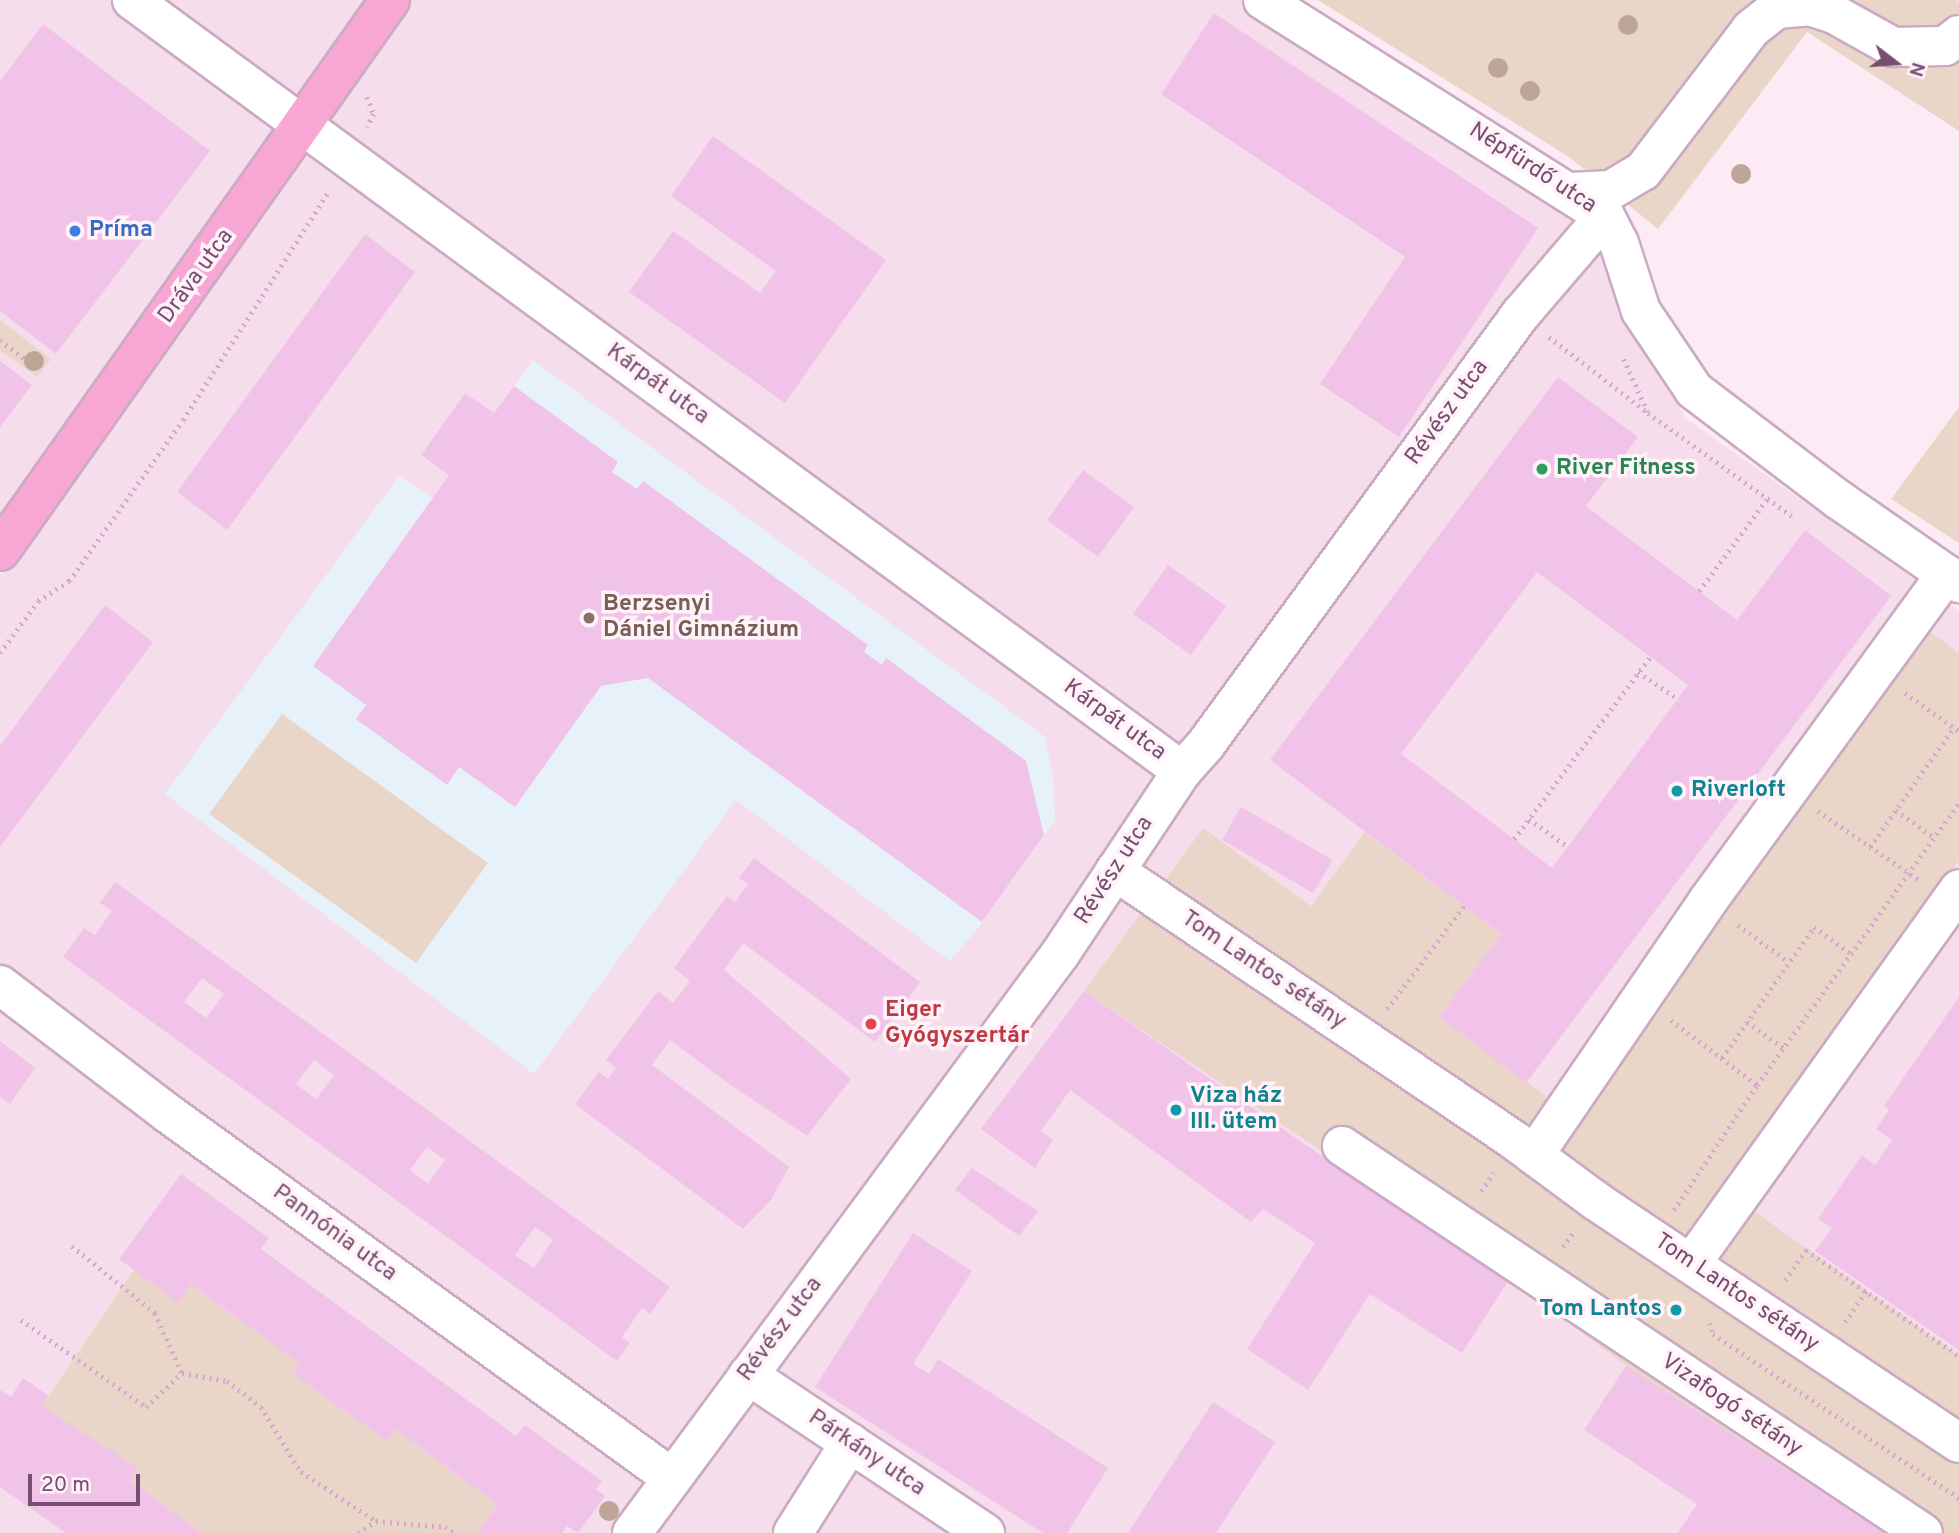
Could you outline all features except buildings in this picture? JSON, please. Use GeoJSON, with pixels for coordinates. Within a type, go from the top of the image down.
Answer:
{"type":"FeatureCollection","features":[{"type":"Feature","properties":{"kind":"main road","name":"Dráva utca"},"geometry":{"type":"LineString","coordinates":[[0,551],[259,189],[390,0]]}},
{"type":"Feature","properties":{"kind":"street","name":"Kárpát utca"},"geometry":{"type":"LineString","coordinates":[[132,0],[350,157],[1182,771]]}},
{"type":"Feature","properties":{"kind":"street","name":"Népfürdő utca"},"geometry":{"type":"LineString","coordinates":[[1263,0],[1570,191],[1605,216],[1619,243],[1641,311],[1694,390],[1839,499],[1952,578]]}},
{"type":"Feature","properties":{"kind":"street"},"geometry":{"type":"LineString","coordinates":[[1570,191],[1611,190],[1643,172],[1751,29],[1777,9],[1809,6],[1834,14],[1893,47],[1945,46],[1959,35]]}},
{"type":"Feature","properties":{"kind":"street","name":"Révész utca"},"geometry":{"type":"LineString","coordinates":[[632,1533],[1060,954],[1182,771],[1214,732],[1520,315],[1605,216]]}},
{"type":"Feature","properties":{"kind":"street"},"geometry":{"type":"LineString","coordinates":[[1525,1148],[1642,999],[1707,902],[1876,673],[1952,578]]}},
{"type":"Feature","properties":{"kind":"street","name":"Tom Lantos sétány"},"geometry":{"type":"LineString","coordinates":[[1115,871],[1525,1148],[1596,1201],[1959,1443]]}},
{"type":"Feature","properties":{"kind":"street"},"geometry":{"type":"LineString","coordinates":[[1691,1264],[1955,895]]}},
{"type":"Feature","properties":{"kind":"street","name":"Pannónia utca"},"geometry":{"type":"LineString","coordinates":[[0,985],[166,1112],[672,1478]]}},
{"type":"Feature","properties":{"kind":"street","name":"Vizafogó sétány"},"geometry":{"type":"LineString","coordinates":[[1342,1146],[1923,1533]]}},
{"type":"Feature","properties":{"kind":"street","name":"Párkány utca"},"geometry":{"type":"LineString","coordinates":[[748,1375],[985,1533]]}},
{"type":"Feature","properties":{"kind":"street"},"geometry":{"type":"LineString","coordinates":[[793,1533],[850,1443]]}},
{"type":"Feature","properties":{"kind":"path"},"geometry":{"type":"LineString","coordinates":[[0,653],[38,601],[69,582],[183,420],[350,157],[374,114]]}},
{"type":"Feature","properties":{"kind":"path"},"geometry":{"type":"LineString","coordinates":[[1520,315],[1648,413]]}},
{"type":"Feature","properties":{"kind":"path"},"geometry":{"type":"LineString","coordinates":[[0,340],[33,365]]}},
{"type":"Feature","properties":{"kind":"path"},"geometry":{"type":"LineString","coordinates":[[1699,591],[1767,499]]}},
{"type":"Feature","properties":{"kind":"path"},"geometry":{"type":"LineString","coordinates":[[1514,839],[1650,657]]}},
{"type":"Feature","properties":{"kind":"path"},"geometry":{"type":"LineString","coordinates":[[1638,672],[1678,699]]}},
{"type":"Feature","properties":{"kind":"path"},"geometry":{"type":"LineString","coordinates":[[1870,847],[1956,729],[1876,673]]}},
{"type":"Feature","properties":{"kind":"path"},"geometry":{"type":"LineString","coordinates":[[1789,791],[1909,874],[1955,895]]}},
{"type":"Feature","properties":{"kind":"path"},"geometry":{"type":"LineString","coordinates":[[1655,1240],[1757,1085],[1959,803]]}},
{"type":"Feature","properties":{"kind":"path"},"geometry":{"type":"LineString","coordinates":[[1896,810],[1934,838]]}},
{"type":"Feature","properties":{"kind":"path"},"geometry":{"type":"LineString","coordinates":[[1529,819],[1567,846]]}},
{"type":"Feature","properties":{"kind":"path"},"geometry":{"type":"LineString","coordinates":[[1707,902],[1789,962]]}},
{"type":"Feature","properties":{"kind":"path"},"geometry":{"type":"LineString","coordinates":[[1364,1040],[1464,906]]}},
{"type":"Feature","properties":{"kind":"path"},"geometry":{"type":"LineString","coordinates":[[1722,1058],[1814,927],[1850,953]]}},
{"type":"Feature","properties":{"kind":"path"},"geometry":{"type":"LineString","coordinates":[[1642,999],[1757,1085]]}},
{"type":"Feature","properties":{"kind":"path"},"geometry":{"type":"LineString","coordinates":[[1747,1022],[1784,1048]]}},
{"type":"Feature","properties":{"kind":"path"},"geometry":{"type":"LineString","coordinates":[[1458,1224],[1525,1148]]}},
{"type":"Feature","properties":{"kind":"path"},"geometry":{"type":"LineString","coordinates":[[1540,1279],[1596,1201]]}},
{"type":"Feature","properties":{"kind":"path"},"geometry":{"type":"LineString","coordinates":[[72,1246],[155,1313],[182,1373]]}},
{"type":"Feature","properties":{"kind":"path"},"geometry":{"type":"LineString","coordinates":[[1763,1312],[1806,1250],[1959,1356]]}},
{"type":"Feature","properties":{"kind":"path"},"geometry":{"type":"LineString","coordinates":[[21,1320],[145,1406],[182,1373]]}},
{"type":"Feature","properties":{"kind":"path"},"geometry":{"type":"LineString","coordinates":[[182,1373],[227,1381],[261,1407],[302,1472],[376,1521],[445,1527],[454,1533]]}},
{"type":"Feature","properties":{"kind":"path"},"geometry":{"type":"LineString","coordinates":[[358,1533],[376,1521]]}},
{"type":"Feature","properties":{"kind":"shaded area"},"geometry":{"type":"Polygon","coordinates":[[[0,0],[1283,0],[1559,166],[1685,418],[1959,611],[1959,1533],[0,1533],[0,0]]]}},
{"type":"Feature","properties":{"kind":"shaded area"},"geometry":{"type":"Polygon","coordinates":[[[1318,0],[1957,0],[1959,131],[1807,32],[1658,229],[1569,157],[1318,0]]]}},
{"type":"Feature","properties":{"kind":"shaded area"},"geometry":{"type":"Polygon","coordinates":[[[0,320],[51,359],[37,377],[0,350],[0,320]]]}},
{"type":"Feature","properties":{"kind":"shaded area","name":"Berzsenyi Dániel Gimnázium"},"geometry":{"type":"Polygon","coordinates":[[[533,360],[1045,737],[1053,778],[1055,820],[978,928],[950,961],[736,800],[534,1074],[165,794],[399,476],[433,498],[449,475],[421,455],[465,393],[494,413],[533,360]]]}},
{"type":"Feature","properties":{"kind":"shaded area"},"geometry":{"type":"Polygon","coordinates":[[[1959,407],[1959,543],[1891,499],[1959,407]]]}},
{"type":"Feature","properties":{"kind":"shaded area"},"geometry":{"type":"Polygon","coordinates":[[[1929,631],[1959,653],[1959,861],[1725,1191],[1959,1355],[1959,1533],[1884,1533],[1626,1366],[1510,1278],[1084,991],[1203,828],[1311,906],[1365,832],[1501,934],[1439,1017],[1574,1117],[1929,631]]]}},
{"type":"Feature","properties":{"kind":"shaded area"},"geometry":{"type":"Polygon","coordinates":[[[282,714],[488,863],[416,963],[209,814],[282,714]]]}},
{"type":"Feature","properties":{"kind":"shaded area"},"geometry":{"type":"Polygon","coordinates":[[[134,1270],[178,1302],[191,1284],[300,1364],[294,1372],[395,1429],[498,1505],[477,1533],[202,1533],[130,1481],[42,1406],[134,1270]]]}},
{"type":"Feature","properties":{"kind":"place","name":"Príma"},"geometry":{"type":"Point","coordinates":[75,231]}},
{"type":"Feature","properties":{"kind":"place","name":"River Fitness"},"geometry":{"type":"Point","coordinates":[1542,469]}},
{"type":"Feature","properties":{"kind":"place","name":"Berzsenyi Dániel Gimnázium"},"geometry":{"type":"Point","coordinates":[589,618]}},
{"type":"Feature","properties":{"kind":"place","name":"Riverloft"},"geometry":{"type":"Point","coordinates":[1677,791]}},
{"type":"Feature","properties":{"kind":"place","name":"Eiger Gyógyszertár"},"geometry":{"type":"Point","coordinates":[871,1024]}},
{"type":"Feature","properties":{"kind":"place","name":"Viza ház III. ütem"},"geometry":{"type":"Point","coordinates":[1176,1110]}},
{"type":"Feature","properties":{"kind":"place","name":"Tom Lantos"},"geometry":{"type":"Point","coordinates":[1676,1310]}}]}
